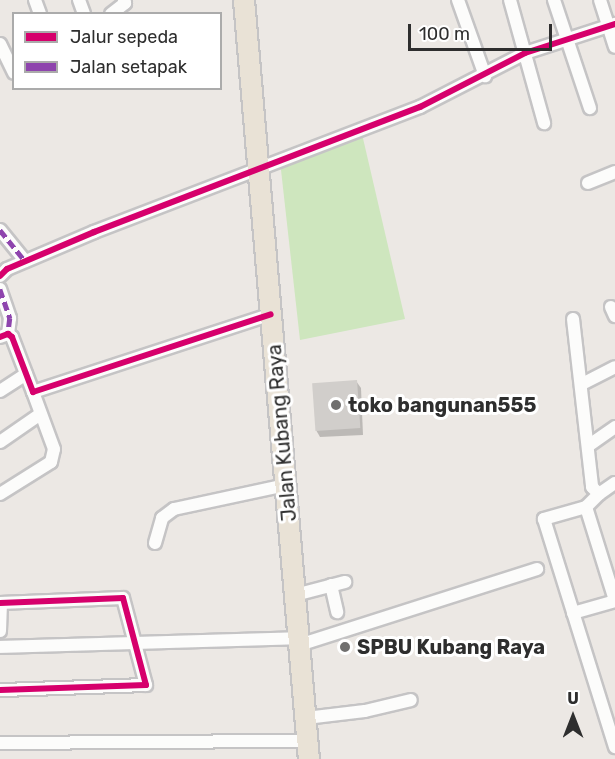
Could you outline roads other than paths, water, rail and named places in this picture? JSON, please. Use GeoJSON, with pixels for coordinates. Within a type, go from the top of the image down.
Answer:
{"type":"FeatureCollection","features":[{"type":"Feature","properties":{"kind":"highway","name":"Jalan Kubang Raya"},"geometry":{"type":"LineString","coordinates":[[244,0],[308,750]]}},
{"type":"Feature","properties":{"kind":"street"},"geometry":{"type":"LineString","coordinates":[[114,12],[125,3],[124,0]]}},
{"type":"Feature","properties":{"kind":"street"},"geometry":{"type":"LineString","coordinates":[[458,0],[485,76]]}},
{"type":"Feature","properties":{"kind":"street"},"geometry":{"type":"LineString","coordinates":[[510,0],[544,123]]}},
{"type":"Feature","properties":{"kind":"street"},"geometry":{"type":"LineString","coordinates":[[554,0],[590,108]]}},
{"type":"Feature","properties":{"kind":"street"},"geometry":{"type":"LineString","coordinates":[[600,0],[611,24],[615,47]]}},
{"type":"Feature","properties":{"kind":"street"},"geometry":{"type":"LineString","coordinates":[[0,276],[25,261],[258,166],[420,107],[485,76],[525,53],[611,24]]}},
{"type":"Feature","properties":{"kind":"street"},"geometry":{"type":"LineString","coordinates":[[0,44],[12,69]]}},
{"type":"Feature","properties":{"kind":"street"},"geometry":{"type":"LineString","coordinates":[[588,183],[615,172]]}},
{"type":"Feature","properties":{"kind":"street"},"geometry":{"type":"LineString","coordinates":[[0,230],[25,261]]}},
{"type":"Feature","properties":{"kind":"street"},"geometry":{"type":"LineString","coordinates":[[0,290],[10,318],[4,336],[26,374],[39,415],[54,450],[51,462],[0,494]]}},
{"type":"Feature","properties":{"kind":"street"},"geometry":{"type":"LineString","coordinates":[[33,392],[271,314]]}},
{"type":"Feature","properties":{"kind":"street"},"geometry":{"type":"LineString","coordinates":[[573,319],[592,487],[598,494]]}},
{"type":"Feature","properties":{"kind":"street"},"geometry":{"type":"LineString","coordinates":[[582,384],[615,367]]}},
{"type":"Feature","properties":{"kind":"street"},"geometry":{"type":"LineString","coordinates":[[0,391],[26,374]]}},
{"type":"Feature","properties":{"kind":"street"},"geometry":{"type":"LineString","coordinates":[[0,442],[39,415]]}},
{"type":"Feature","properties":{"kind":"street"},"geometry":{"type":"LineString","coordinates":[[588,446],[615,427]]}},
{"type":"Feature","properties":{"kind":"street"},"geometry":{"type":"LineString","coordinates":[[615,483],[598,494],[586,507],[544,519],[615,747]]}},
{"type":"Feature","properties":{"kind":"street"},"geometry":{"type":"LineString","coordinates":[[155,543],[162,518],[174,509],[286,485]]}},
{"type":"Feature","properties":{"kind":"street"},"geometry":{"type":"LineString","coordinates":[[573,614],[615,600],[586,507]]}},
{"type":"Feature","properties":{"kind":"street"},"geometry":{"type":"LineString","coordinates":[[0,647],[134,642],[299,642],[537,569]]}},
{"type":"Feature","properties":{"kind":"street"},"geometry":{"type":"LineString","coordinates":[[295,595],[345,582]]}},
{"type":"Feature","properties":{"kind":"street"},"geometry":{"type":"LineString","coordinates":[[331,585],[337,612]]}},
{"type":"Feature","properties":{"kind":"street"},"geometry":{"type":"LineString","coordinates":[[0,631],[0,603],[123,598],[146,685],[0,690]]}},
{"type":"Feature","properties":{"kind":"street"},"geometry":{"type":"LineString","coordinates":[[306,718],[411,700]]}},
{"type":"Feature","properties":{"kind":"street"},"geometry":{"type":"LineString","coordinates":[[0,743],[308,750]]}},
{"type":"Feature","properties":{"kind":"place","name":"toko bangunan555"},"geometry":{"type":"Point","coordinates":[336,405]}},
{"type":"Feature","properties":{"kind":"place","name":"SPBU Kubang Raya"},"geometry":{"type":"Point","coordinates":[345,647]}}]}
